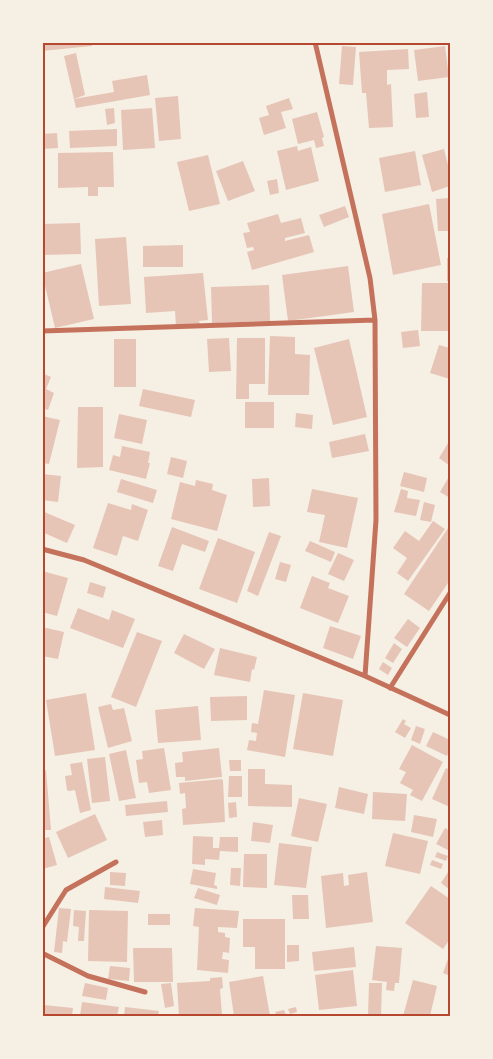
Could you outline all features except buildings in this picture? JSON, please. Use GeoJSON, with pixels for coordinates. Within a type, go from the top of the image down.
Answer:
{"type":"FeatureCollection","features":[{"type":"Feature","properties":{"kind":"street"},"geometry":{"type":"LineString","coordinates":[[315,42],[370,278],[376,320],[376,520],[365,676]]}},
{"type":"Feature","properties":{"kind":"street"},"geometry":{"type":"LineString","coordinates":[[42,331],[376,320]]}},
{"type":"Feature","properties":{"kind":"street"},"geometry":{"type":"LineString","coordinates":[[42,549],[84,560],[365,676],[450,715]]}},
{"type":"Feature","properties":{"kind":"street"},"geometry":{"type":"LineString","coordinates":[[390,688],[450,593]]}},
{"type":"Feature","properties":{"kind":"street"},"geometry":{"type":"LineString","coordinates":[[42,928],[66,890],[116,862]]}},
{"type":"Feature","properties":{"kind":"street"},"geometry":{"type":"LineString","coordinates":[[42,953],[88,976],[145,992]]}}]}
